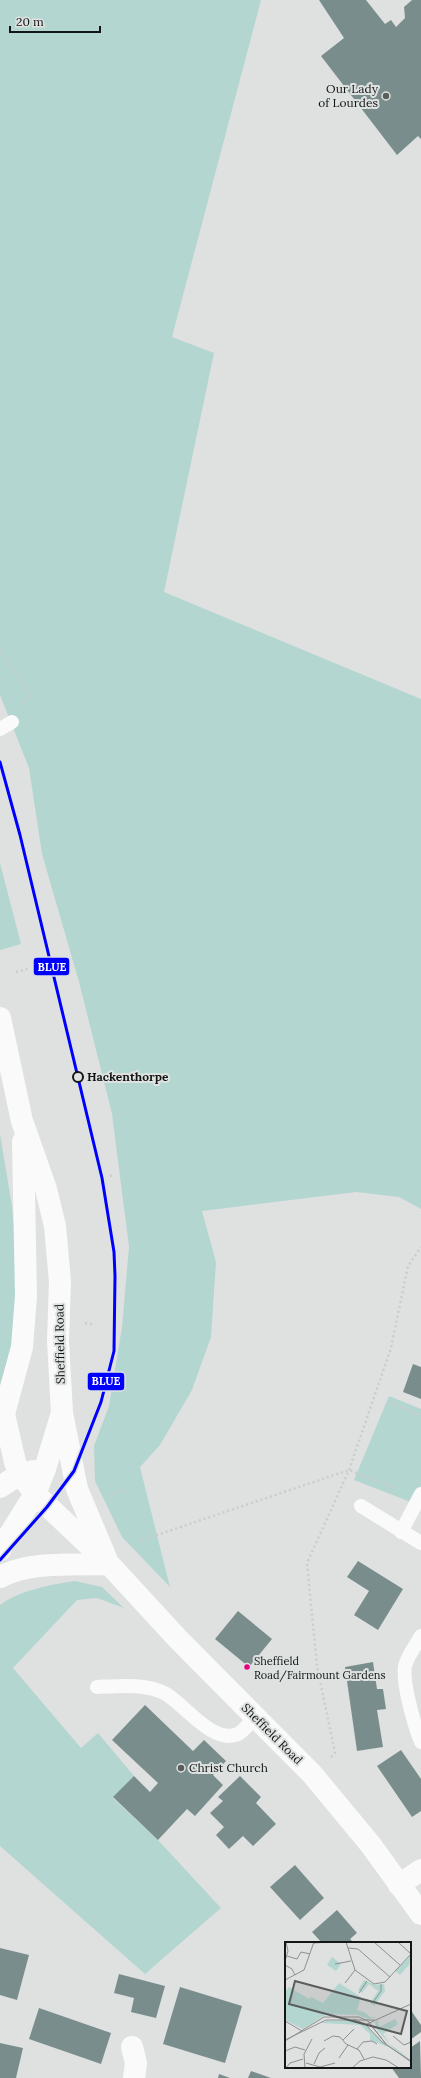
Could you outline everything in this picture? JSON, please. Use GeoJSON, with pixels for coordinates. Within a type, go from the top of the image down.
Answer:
{"type":"FeatureCollection","features":[{"type":"Feature","properties":{"kind":"street","name":"Sheffield Road"},"geometry":{"type":"LineString","coordinates":[[0,1018],[22,1121],[46,1189],[55,1226],[60,1282],[58,1335],[62,1413],[77,1489],[109,1564]]}},
{"type":"Feature","properties":{"kind":"street","name":"Sheffield Road"},"geometry":{"type":"LineString","coordinates":[[22,1121],[26,1296],[22,1347],[4,1411],[15,1462],[20,1474],[35,1494],[109,1564],[178,1639],[312,1774],[342,1808],[421,1914]]}},
{"type":"Feature","properties":{"kind":"street"},"geometry":{"type":"LineString","coordinates":[[0,1550],[35,1494],[45,1469],[62,1413]]}},
{"type":"Feature","properties":{"kind":"street"},"geometry":{"type":"LineString","coordinates":[[0,1487],[20,1474],[45,1469],[77,1489]]}},
{"type":"Feature","properties":{"kind":"street"},"geometry":{"type":"LineString","coordinates":[[0,1577],[27,1568],[109,1564]]}},
{"type":"Feature","properties":{"kind":"street"},"geometry":{"type":"LineString","coordinates":[[399,1885],[421,1870]]}},
{"type":"Feature","properties":{"kind":"street"},"geometry":{"type":"LineString","coordinates":[[132,2047],[136,2063],[134,2078]]}},
{"type":"Feature","properties":{"kind":"lane"},"geometry":{"type":"LineString","coordinates":[[402,1532],[420,1496]]}},
{"type":"Feature","properties":{"kind":"lane"},"geometry":{"type":"LineString","coordinates":[[361,1506],[421,1543]]}},
{"type":"Feature","properties":{"kind":"lane"},"geometry":{"type":"LineString","coordinates":[[421,1636],[405,1664],[406,1686],[415,1727],[421,1742]]}},
{"type":"Feature","properties":{"kind":"lane"},"geometry":{"type":"LineString","coordinates":[[97,1687],[124,1686],[150,1688],[166,1694],[213,1732],[226,1737],[238,1734],[256,1718]]}},
{"type":"Feature","properties":{"kind":"path"},"geometry":{"type":"LineString","coordinates":[[0,651],[32,696],[19,703]]}},
{"type":"Feature","properties":{"kind":"path"},"geometry":{"type":"LineString","coordinates":[[16,972],[30,968]]}},
{"type":"Feature","properties":{"kind":"path"},"geometry":{"type":"LineString","coordinates":[[122,1328],[128,1329]]}},
{"type":"Feature","properties":{"kind":"path"},"geometry":{"type":"LineString","coordinates":[[390,1403],[421,1415]]}},
{"type":"Feature","properties":{"kind":"path"},"geometry":{"type":"LineString","coordinates":[[142,1540],[349,1470],[420,1496]]}},
{"type":"Feature","properties":{"kind":"path"},"geometry":{"type":"LineString","coordinates":[[104,1497],[125,1489]]}},
{"type":"Feature","properties":{"kind":"shaded area"},"geometry":{"type":"Polygon","coordinates":[[[0,0],[261,0],[172,337],[214,353],[164,592],[421,699],[421,1209],[399,1197],[356,1192],[202,1211],[216,1262],[211,1337],[192,1390],[160,1445],[140,1467],[170,1587],[122,1537],[95,1481],[94,1446],[109,1406],[122,1327],[129,1247],[112,1114],[79,982],[42,854],[29,768],[0,695],[0,0]]]}},
{"type":"Feature","properties":{"kind":"shaded area"},"geometry":{"type":"Polygon","coordinates":[[[0,863],[21,944],[0,950],[0,863]]]}},
{"type":"Feature","properties":{"kind":"shaded area"},"geometry":{"type":"Polygon","coordinates":[[[0,1134],[12,1206],[18,1270],[16,1330],[0,1385],[0,1134]]]}},
{"type":"Feature","properties":{"kind":"shaded area"},"geometry":{"type":"Polygon","coordinates":[[[389,1396],[421,1409],[421,1506],[354,1480],[389,1396]]]}},
{"type":"Feature","properties":{"kind":"shaded area"},"geometry":{"type":"Polygon","coordinates":[[[75,1581],[102,1587],[124,1608],[97,1598],[77,1600],[13,1668],[81,1748],[98,1733],[134,1776],[113,1798],[158,1840],[221,1908],[145,1974],[0,1846],[0,1605],[17,1595],[26,1592],[45,1586],[75,1581]]]}},
{"type":"Feature","properties":{"kind":"building","name":"Our Lady of Lourdes"},"geometry":{"type":"Polygon","coordinates":[[[319,0],[366,0],[385,24],[391,20],[396,27],[405,18],[404,7],[412,0],[421,0],[421,139],[418,136],[397,155],[321,56],[344,38],[319,0]]]}},
{"type":"Feature","properties":{"kind":"building"},"geometry":{"type":"Polygon","coordinates":[[[413,1364],[421,1367],[421,1399],[403,1392],[413,1364]]]}},
{"type":"Feature","properties":{"kind":"building"},"geometry":{"type":"Polygon","coordinates":[[[358,1561],[403,1589],[378,1630],[354,1615],[369,1591],[347,1577],[358,1561]]]}},
{"type":"Feature","properties":{"kind":"building"},"geometry":{"type":"Polygon","coordinates":[[[238,1611],[272,1639],[249,1667],[215,1639],[238,1611]]]}},
{"type":"Feature","properties":{"kind":"building"},"geometry":{"type":"Polygon","coordinates":[[[373,1662],[377,1689],[383,1689],[386,1709],[377,1710],[383,1747],[357,1751],[345,1667],[373,1662]]]}},
{"type":"Feature","properties":{"kind":"building","name":"Christ Church"},"geometry":{"type":"Polygon","coordinates":[[[145,1705],[193,1751],[204,1740],[226,1761],[213,1775],[223,1785],[195,1816],[187,1809],[158,1840],[113,1797],[134,1776],[150,1792],[158,1783],[112,1740],[145,1705]]]}},
{"type":"Feature","properties":{"kind":"building"},"geometry":{"type":"Polygon","coordinates":[[[401,1750],[421,1779],[421,1811],[412,1817],[377,1766],[401,1750]]]}},
{"type":"Feature","properties":{"kind":"building"},"geometry":{"type":"Polygon","coordinates":[[[240,1776],[261,1797],[256,1803],[276,1824],[253,1846],[243,1836],[229,1849],[216,1835],[224,1827],[210,1813],[223,1801],[218,1797],[240,1776]]]}},
{"type":"Feature","properties":{"kind":"building"},"geometry":{"type":"Polygon","coordinates":[[[295,1865],[324,1898],[300,1920],[270,1887],[295,1865]]]}},
{"type":"Feature","properties":{"kind":"building"},"geometry":{"type":"Polygon","coordinates":[[[337,1910],[357,1933],[350,1939],[353,1942],[321,1942],[312,1932],[337,1910]]]}},
{"type":"Feature","properties":{"kind":"building"},"geometry":{"type":"Polygon","coordinates":[[[0,1948],[29,1955],[17,2000],[0,1995],[0,1948]]]}},
{"type":"Feature","properties":{"kind":"building"},"geometry":{"type":"Polygon","coordinates":[[[119,1974],[165,1986],[156,2018],[131,2012],[134,1998],[114,1993],[119,1974]]]}},
{"type":"Feature","properties":{"kind":"building"},"geometry":{"type":"Polygon","coordinates":[[[180,1987],[242,2006],[225,2063],[163,2044],[180,1987]]]}},
{"type":"Feature","properties":{"kind":"building"},"geometry":{"type":"Polygon","coordinates":[[[39,2008],[111,2033],[101,2064],[29,2039],[39,2008]]]}},
{"type":"Feature","properties":{"kind":"building"},"geometry":{"type":"Polygon","coordinates":[[[411,2010],[421,2025],[421,2032],[411,2039],[411,2010]]]}},
{"type":"Feature","properties":{"kind":"building"},"geometry":{"type":"Polygon","coordinates":[[[420,2041],[421,2078],[399,2078],[392,2068],[411,2068],[411,2047],[420,2041]]]}},
{"type":"Feature","properties":{"kind":"building"},"geometry":{"type":"Polygon","coordinates":[[[0,2043],[23,2048],[16,2078],[0,2078],[0,2043]]]}},
{"type":"Feature","properties":{"kind":"building"},"geometry":{"type":"Polygon","coordinates":[[[251,2071],[271,2078],[248,2078],[251,2071]]]}},
{"type":"Feature","properties":{"kind":"building"},"geometry":{"type":"Polygon","coordinates":[[[219,2074],[230,2078],[218,2078],[219,2074]]]}},
{"type":"Feature","properties":{"kind":"transit line","name":"BLUE"},"geometry":{"type":"LineString","coordinates":[[0,762],[20,835],[102,1178],[114,1252],[115,1276],[114,1351],[101,1402],[74,1471],[47,1507],[0,1560]]}},
{"type":"Feature","properties":{"kind":"place","name":"Our Lady of Lourdes"},"geometry":{"type":"Point","coordinates":[386,96]}},
{"type":"Feature","properties":{"kind":"place","name":"Hackenthorpe"},"geometry":{"type":"Point","coordinates":[78,1077]}},
{"type":"Feature","properties":{"kind":"place","name":"Sheffield Road/Fairmount Gardens"},"geometry":{"type":"Point","coordinates":[247,1667]}},
{"type":"Feature","properties":{"kind":"place","name":"Christ Church"},"geometry":{"type":"Point","coordinates":[181,1768]}}]}
